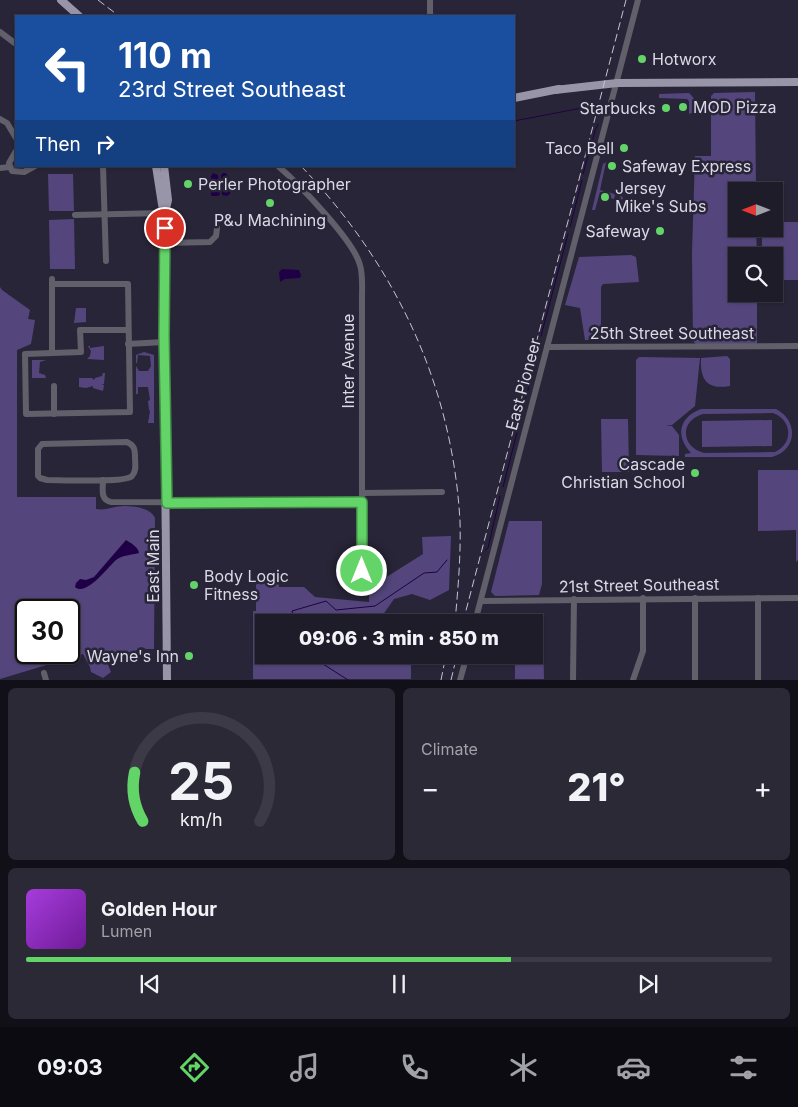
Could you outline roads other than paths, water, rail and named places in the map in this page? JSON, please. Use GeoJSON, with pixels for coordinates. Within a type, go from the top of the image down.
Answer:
{"type":"FeatureCollection","features":[{"type":"Feature","properties":{"kind":"main road"},"geometry":{"type":"LineString","coordinates":[[61,0],[76,15]]}},
{"type":"Feature","properties":{"kind":"main road"},"geometry":{"type":"LineString","coordinates":[[515,98],[591,81],[604,80],[617,83],[798,82]]}},
{"type":"Feature","properties":{"kind":"main road","name":"East Main"},"geometry":{"type":"LineString","coordinates":[[156,167],[164,213],[167,680]]}},
{"type":"Feature","properties":{"kind":"main road","name":"East Main"},"geometry":{"type":"LineString","coordinates":[[160,167],[160,194]]}},
{"type":"Feature","properties":{"kind":"main road","name":"East Main"},"geometry":{"type":"LineString","coordinates":[[164,167],[168,200],[164,213]]}},
{"type":"Feature","properties":{"kind":"street"},"geometry":{"type":"LineString","coordinates":[[430,0],[430,15]]}},
{"type":"Feature","properties":{"kind":"street"},"geometry":{"type":"LineString","coordinates":[[617,83],[638,0]]}},
{"type":"Feature","properties":{"kind":"street"},"geometry":{"type":"LineString","coordinates":[[0,32],[15,43]]}},
{"type":"Feature","properties":{"kind":"street","name":"East Pioneer"},"geometry":{"type":"LineString","coordinates":[[477,614],[617,83]]}},
{"type":"Feature","properties":{"kind":"street"},"geometry":{"type":"LineString","coordinates":[[0,119],[7,123],[15,136]]}},
{"type":"Feature","properties":{"kind":"street"},"geometry":{"type":"LineString","coordinates":[[15,153],[11,159],[10,167],[14,172],[19,173],[33,167]]}},
{"type":"Feature","properties":{"kind":"street"},"geometry":{"type":"LineString","coordinates":[[0,168],[10,167]]}},
{"type":"Feature","properties":{"kind":"street"},"geometry":{"type":"LineString","coordinates":[[103,167],[106,261]]}},
{"type":"Feature","properties":{"kind":"street","name":"Inter Avenue"},"geometry":{"type":"LineString","coordinates":[[279,167],[292,178],[329,220],[356,253],[361,266],[362,587]]}},
{"type":"Feature","properties":{"kind":"street"},"geometry":{"type":"LineString","coordinates":[[74,215],[164,213]]}},
{"type":"Feature","properties":{"kind":"street"},"geometry":{"type":"LineString","coordinates":[[164,243],[214,240],[217,228]]}},
{"type":"Feature","properties":{"kind":"street"},"geometry":{"type":"LineString","coordinates":[[52,353],[52,282],[128,284],[130,412],[26,414],[25,354],[81,352],[80,330],[128,330]]}},
{"type":"Feature","properties":{"kind":"street"},"geometry":{"type":"LineString","coordinates":[[128,344],[164,342]]}},
{"type":"Feature","properties":{"kind":"street","name":"25th Street Southeast"},"geometry":{"type":"LineString","coordinates":[[547,347],[798,346]]}},
{"type":"Feature","properties":{"kind":"street"},"geometry":{"type":"LineString","coordinates":[[54,386],[54,414]]}},
{"type":"Feature","properties":{"kind":"street"},"geometry":{"type":"LineString","coordinates":[[46,442],[127,442],[131,444],[135,450],[135,471],[133,476],[127,479],[103,480],[47,480],[40,478],[37,471],[38,447],[46,442]]}},
{"type":"Feature","properties":{"kind":"street"},"geometry":{"type":"LineString","coordinates":[[103,480],[103,498],[111,502],[362,502]]}},
{"type":"Feature","properties":{"kind":"street"},"geometry":{"type":"LineString","coordinates":[[362,493],[442,492]]}},
{"type":"Feature","properties":{"kind":"street"},"geometry":{"type":"LineString","coordinates":[[633,680],[644,651],[643,598]]}},
{"type":"Feature","properties":{"kind":"street"},"geometry":{"type":"LineString","coordinates":[[695,598],[695,680]]}},
{"type":"Feature","properties":{"kind":"street"},"geometry":{"type":"LineString","coordinates":[[758,598],[758,680]]}},
{"type":"Feature","properties":{"kind":"street","name":"21st Street Southeast"},"geometry":{"type":"LineString","coordinates":[[481,601],[798,598]]}},
{"type":"Feature","properties":{"kind":"street"},"geometry":{"type":"LineString","coordinates":[[573,680],[574,599]]}},
{"type":"Feature","properties":{"kind":"street"},"geometry":{"type":"LineString","coordinates":[[460,680],[464,664]]}},
{"type":"Feature","properties":{"kind":"waterway"},"geometry":{"type":"LineString","coordinates":[[515,121],[582,108]]}},
{"type":"Feature","properties":{"kind":"waterway"},"geometry":{"type":"LineString","coordinates":[[583,174],[598,124]]}},
{"type":"Feature","properties":{"kind":"waterway"},"geometry":{"type":"LineString","coordinates":[[570,227],[582,180]]}},
{"type":"Feature","properties":{"kind":"waterway"},"geometry":{"type":"LineString","coordinates":[[541,336],[568,234]]}},
{"type":"Feature","properties":{"kind":"waterway"},"geometry":{"type":"LineString","coordinates":[[503,487],[540,343]]}},
{"type":"Feature","properties":{"kind":"waterway"},"geometry":{"type":"LineString","coordinates":[[485,550],[488,548],[500,496]]}},
{"type":"Feature","properties":{"kind":"waterway"},"geometry":{"type":"LineString","coordinates":[[293,614],[292,611],[326,601],[336,610],[375,606],[424,573],[437,572],[447,560]]}},
{"type":"Feature","properties":{"kind":"waterway"},"geometry":{"type":"LineString","coordinates":[[323,664],[348,680]]}},
{"type":"Feature","properties":{"kind":"railway"},"geometry":{"type":"LineString","coordinates":[[98,0],[118,15]]}},
{"type":"Feature","properties":{"kind":"railway"},"geometry":{"type":"LineString","coordinates":[[465,614],[626,0]]}},
{"type":"Feature","properties":{"kind":"railway"},"geometry":{"type":"LineString","coordinates":[[302,167],[334,204],[364,244],[391,285],[413,329],[431,374],[445,421],[455,470],[460,521],[460,559],[456,614]]}},
{"type":"Feature","properties":{"kind":"railway"},"geometry":{"type":"LineString","coordinates":[[441,680],[444,664]]}},
{"type":"Feature","properties":{"kind":"railway"},"geometry":{"type":"LineString","coordinates":[[451,680],[455,664]]}},
{"type":"Feature","properties":{"kind":"place","name":"Hotworx"},"geometry":{"type":"Point","coordinates":[642,59]}},
{"type":"Feature","properties":{"kind":"place","name":"MOD Pizza"},"geometry":{"type":"Point","coordinates":[683,107]}},
{"type":"Feature","properties":{"kind":"place","name":"Starbucks"},"geometry":{"type":"Point","coordinates":[666,108]}},
{"type":"Feature","properties":{"kind":"place","name":"Taco Bell"},"geometry":{"type":"Point","coordinates":[624,148]}},
{"type":"Feature","properties":{"kind":"place","name":"Safeway Express"},"geometry":{"type":"Point","coordinates":[612,166]}},
{"type":"Feature","properties":{"kind":"place","name":"Perler Photographer"},"geometry":{"type":"Point","coordinates":[188,184]}},
{"type":"Feature","properties":{"kind":"place","name":"Jersey Mike's Subs"},"geometry":{"type":"Point","coordinates":[605,197]}},
{"type":"Feature","properties":{"kind":"place","name":"P&J Machining"},"geometry":{"type":"Point","coordinates":[270,203]}},
{"type":"Feature","properties":{"kind":"place","name":"Safeway"},"geometry":{"type":"Point","coordinates":[660,231]}},
{"type":"Feature","properties":{"kind":"place","name":"Cascade Christian School"},"geometry":{"type":"Point","coordinates":[695,473]}},
{"type":"Feature","properties":{"kind":"place","name":"Body Logic Fitness"},"geometry":{"type":"Point","coordinates":[194,585]}},
{"type":"Feature","properties":{"kind":"place","name":"Wayne's Inn"},"geometry":{"type":"Point","coordinates":[189,656]}}]}
